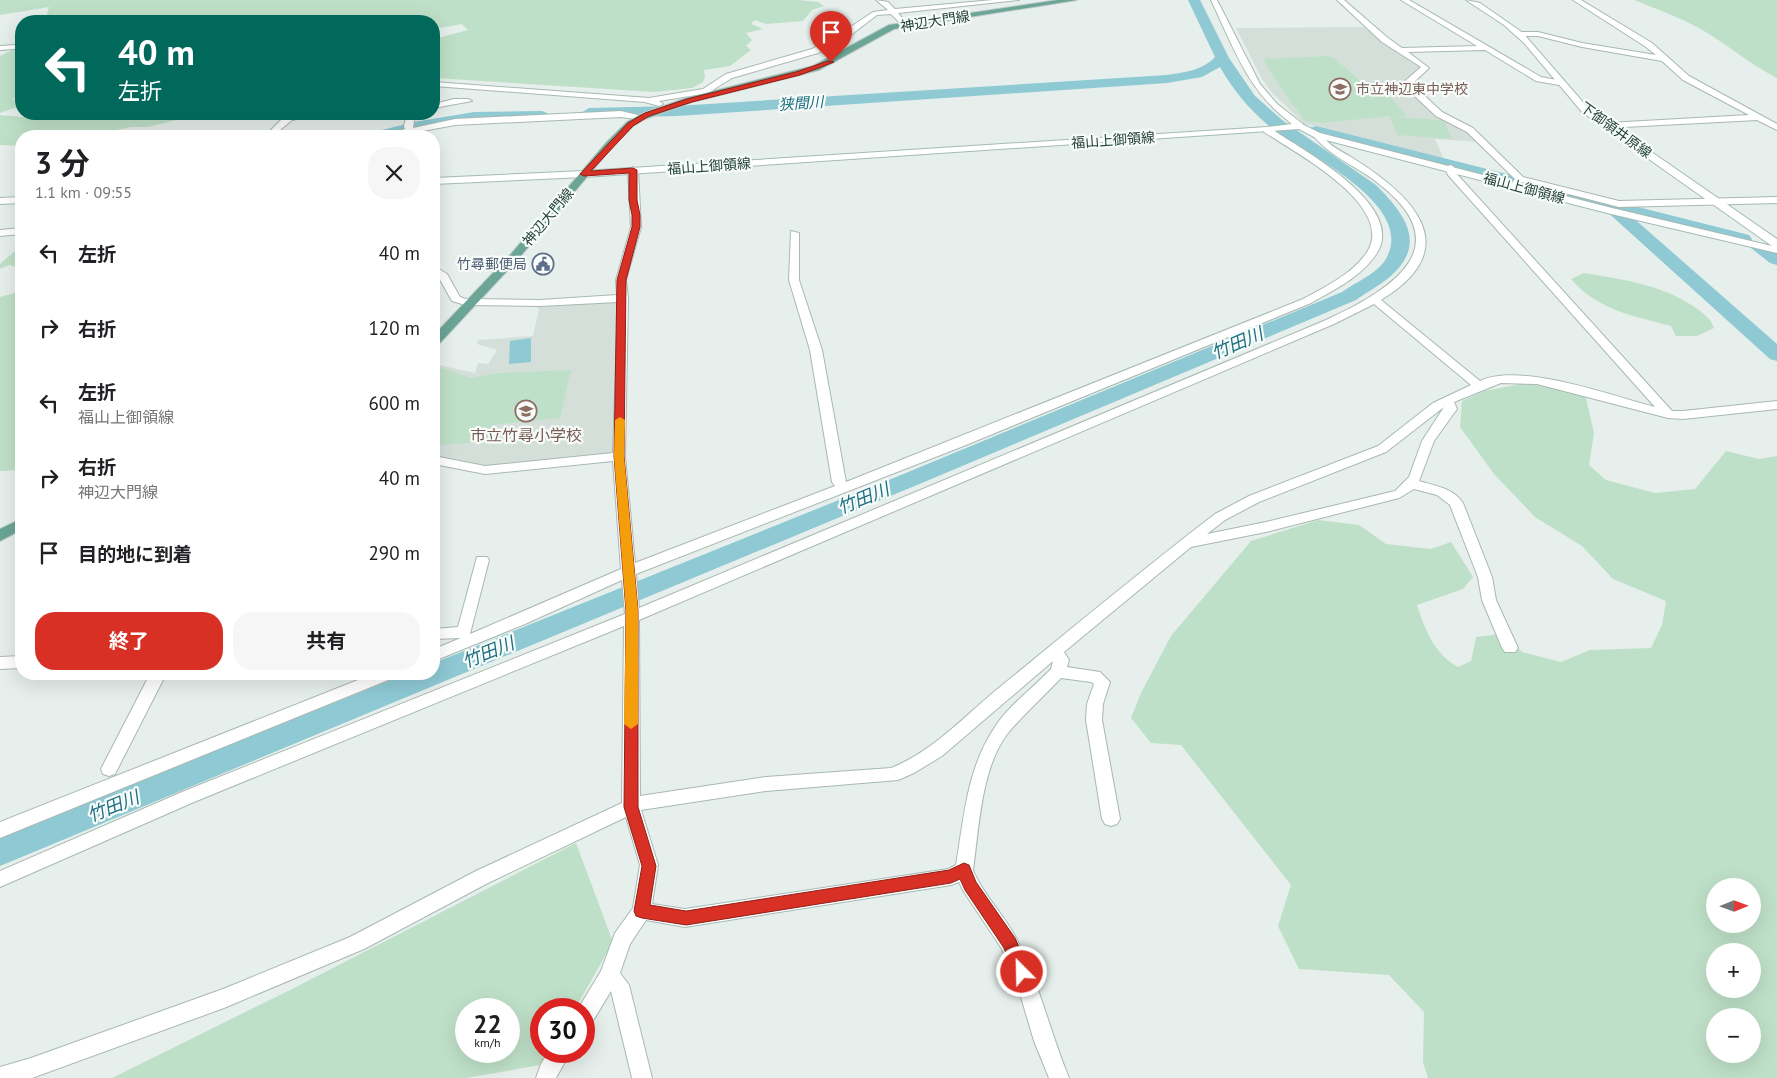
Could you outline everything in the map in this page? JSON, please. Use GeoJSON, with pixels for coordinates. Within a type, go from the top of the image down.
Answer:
{"type":"FeatureCollection","features":[{"type":"Feature","properties":{"kind":"main road","name":"神辺大門線"},"geometry":{"type":"LineString","coordinates":[[440,336],[473,302],[609,145],[630,124],[644,116],[664,107],[816,68],[881,32],[904,24],[1073,0]]}},
{"type":"Feature","properties":{"kind":"main road","name":"下御領井原線"},"geometry":{"type":"LineString","coordinates":[[1470,0],[1494,14],[1518,34],[1534,50],[1559,83],[1585,110],[1777,244]]}},
{"type":"Feature","properties":{"kind":"main road","name":"福山上御領線"},"geometry":{"type":"LineString","coordinates":[[440,181],[584,174],[1298,127],[1317,135],[1450,168],[1518,182],[1611,211],[1777,250]]}},
{"type":"Feature","properties":{"kind":"main road"},"geometry":{"type":"LineString","coordinates":[[0,201],[15,200]]}},
{"type":"Feature","properties":{"kind":"main road"},"geometry":{"type":"LineString","coordinates":[[0,536],[15,527]]}},
{"type":"Feature","properties":{"kind":"street"},"geometry":{"type":"LineString","coordinates":[[879,0],[886,3],[890,10],[904,24]]}},
{"type":"Feature","properties":{"kind":"street"},"geometry":{"type":"LineString","coordinates":[[440,84],[652,100],[705,91],[729,76],[815,51],[849,32],[872,14],[890,10],[972,5],[1015,0],[1024,8]]}},
{"type":"Feature","properties":{"kind":"street"},"geometry":{"type":"LineString","coordinates":[[1214,0],[1256,85],[1274,106],[1298,127]]}},
{"type":"Feature","properties":{"kind":"street"},"geometry":{"type":"LineString","coordinates":[[1340,0],[1400,50],[1425,68],[1407,84],[1439,114],[1470,130],[1518,182],[1619,204],[1777,200]]}},
{"type":"Feature","properties":{"kind":"street"},"geometry":{"type":"LineString","coordinates":[[1404,0],[1540,79],[1559,83]]}},
{"type":"Feature","properties":{"kind":"street"},"geometry":{"type":"LineString","coordinates":[[1576,0],[1649,45],[1686,78],[1777,128]]}},
{"type":"Feature","properties":{"kind":"street"},"geometry":{"type":"LineString","coordinates":[[972,5],[981,14]]}},
{"type":"Feature","properties":{"kind":"street"},"geometry":{"type":"LineString","coordinates":[[1518,34],[1538,34],[1582,45],[1665,59]]}},
{"type":"Feature","properties":{"kind":"street"},"geometry":{"type":"LineString","coordinates":[[0,48],[12,47]]}},
{"type":"Feature","properties":{"kind":"street"},"geometry":{"type":"LineString","coordinates":[[1400,50],[1487,48]]}},
{"type":"Feature","properties":{"kind":"street"},"geometry":{"type":"LineString","coordinates":[[652,100],[664,107]]}},
{"type":"Feature","properties":{"kind":"street"},"geometry":{"type":"LineString","coordinates":[[440,104],[454,101],[468,101]]}},
{"type":"Feature","properties":{"kind":"street"},"geometry":{"type":"LineString","coordinates":[[403,130],[455,122],[614,114],[644,116]]}},
{"type":"Feature","properties":{"kind":"street"},"geometry":{"type":"LineString","coordinates":[[1608,126],[1759,117]]}},
{"type":"Feature","properties":{"kind":"street"},"geometry":{"type":"LineString","coordinates":[[275,130],[286,120]]}},
{"type":"Feature","properties":{"kind":"street"},"geometry":{"type":"LineString","coordinates":[[409,128],[410,120]]}},
{"type":"Feature","properties":{"kind":"street"},"geometry":{"type":"LineString","coordinates":[[0,879],[188,797],[1288,340],[1375,300],[1404,276],[1419,259],[1423,240],[1416,219],[1406,205],[1364,184],[1269,130]]}},
{"type":"Feature","properties":{"kind":"street"},"geometry":{"type":"LineString","coordinates":[[1317,135],[1364,184]]}},
{"type":"Feature","properties":{"kind":"street"},"geometry":{"type":"LineString","coordinates":[[1450,168],[1451,173],[1668,414]]}},
{"type":"Feature","properties":{"kind":"street"},"geometry":{"type":"LineString","coordinates":[[595,999],[609,976],[622,939],[642,911],[649,866],[631,807],[632,614],[619,456],[623,298],[621,280],[636,227],[633,200],[633,170]]}},
{"type":"Feature","properties":{"kind":"street"},"geometry":{"type":"LineString","coordinates":[[440,653],[629,574],[957,444],[1308,301],[1339,284],[1365,264],[1378,240],[1376,222],[1371,211],[1360,196],[1364,184]]}},
{"type":"Feature","properties":{"kind":"street"},"geometry":{"type":"LineString","coordinates":[[0,233],[15,232]]}},
{"type":"Feature","properties":{"kind":"street"},"geometry":{"type":"LineString","coordinates":[[794,233],[794,280],[816,350],[839,482],[843,488]]}},
{"type":"Feature","properties":{"kind":"street"},"geometry":{"type":"LineString","coordinates":[[440,274],[456,300],[473,302],[540,302],[623,298]]}},
{"type":"Feature","properties":{"kind":"street"},"geometry":{"type":"LineString","coordinates":[[1375,300],[1479,386]]}},
{"type":"Feature","properties":{"kind":"street"},"geometry":{"type":"LineString","coordinates":[[0,1077],[31,1068],[215,1001],[357,944],[482,877],[631,807],[648,801],[766,784],[892,775],[912,769],[930,758],[1186,543],[1220,517],[1254,499],[1382,450],[1436,406],[1479,386],[1501,379],[1537,380],[1668,414],[1777,405]]}},
{"type":"Feature","properties":{"kind":"street"},"geometry":{"type":"LineString","coordinates":[[1186,543],[1266,527],[1399,494],[1414,484],[1428,442],[1451,409],[1448,401]]}},
{"type":"Feature","properties":{"kind":"street"},"geometry":{"type":"LineString","coordinates":[[440,461],[485,470],[619,456]]}},
{"type":"Feature","properties":{"kind":"street"},"geometry":{"type":"LineString","coordinates":[[1414,484],[1444,492],[1451,496],[1456,503],[1485,576],[1489,600],[1510,648]]}},
{"type":"Feature","properties":{"kind":"street"},"geometry":{"type":"LineString","coordinates":[[464,632],[482,560]]}},
{"type":"Feature","properties":{"kind":"street"},"geometry":{"type":"LineString","coordinates":[[440,634],[464,632],[520,620]]}},
{"type":"Feature","properties":{"kind":"street"},"geometry":{"type":"LineString","coordinates":[[1055,652],[1061,660],[1058,672],[1001,730],[987,757],[978,781],[964,870],[970,886],[1009,943],[1028,987],[1044,1041],[1059,1078]]}},
{"type":"Feature","properties":{"kind":"street"},"geometry":{"type":"LineString","coordinates":[[0,663],[15,662]]}},
{"type":"Feature","properties":{"kind":"street"},"geometry":{"type":"LineString","coordinates":[[1058,672],[1095,676],[1102,682],[1095,704],[1094,720],[1111,820]]}},
{"type":"Feature","properties":{"kind":"street"},"geometry":{"type":"LineString","coordinates":[[109,769],[155,680]]}},
{"type":"Feature","properties":{"kind":"street"},"geometry":{"type":"LineString","coordinates":[[0,830],[373,680]]}},
{"type":"Feature","properties":{"kind":"street"},"geometry":{"type":"LineString","coordinates":[[642,911],[686,918],[951,877],[964,870]]}},
{"type":"Feature","properties":{"kind":"street"},"geometry":{"type":"LineString","coordinates":[[609,976],[619,985],[642,1078]]}},
{"type":"Feature","properties":{"kind":"street"},"geometry":{"type":"LineString","coordinates":[[546,1078],[554,1063]]}},
{"type":"Feature","properties":{"kind":"shaded area","name":"市立神辺東中学校"},"geometry":{"type":"Polygon","coordinates":[[[1368,27],[1423,68],[1405,83],[1438,117],[1467,130],[1480,142],[1435,139],[1444,159],[1305,124],[1273,94],[1262,79],[1236,28],[1368,27]]]}},
{"type":"Feature","properties":{"kind":"shaded area","name":"市立竹尋小学校"},"geometry":{"type":"Polygon","coordinates":[[[610,300],[620,304],[617,449],[611,453],[485,468],[440,459],[440,365],[475,373],[478,363],[488,364],[497,350],[477,344],[478,340],[533,336],[539,309],[535,304],[610,300]]]}},
{"type":"Feature","properties":{"kind":"green space"},"geometry":{"type":"Polygon","coordinates":[[[0,0],[799,0],[818,2],[824,6],[812,10],[803,21],[766,24],[755,20],[751,24],[763,29],[746,33],[752,40],[746,46],[751,50],[730,66],[704,70],[705,77],[703,82],[692,88],[654,92],[440,78],[440,37],[468,30],[462,24],[440,28],[440,15],[47,15],[49,7],[0,15],[0,0]]]}},
{"type":"Feature","properties":{"kind":"green space"},"geometry":{"type":"Polygon","coordinates":[[[1634,0],[1777,0],[1777,78],[1693,25],[1634,0]]]}},
{"type":"Feature","properties":{"kind":"green space"},"geometry":{"type":"Polygon","coordinates":[[[15,50],[15,97],[13,100],[15,100],[15,108],[0,113],[0,56],[15,50]]]}},
{"type":"Feature","properties":{"kind":"green space"},"geometry":{"type":"Polygon","coordinates":[[[1327,56],[1334,58],[1363,83],[1374,82],[1383,88],[1407,116],[1393,117],[1444,120],[1452,139],[1397,135],[1390,116],[1323,123],[1305,121],[1263,59],[1327,56]]]}},
{"type":"Feature","properties":{"kind":"green space"},"geometry":{"type":"Polygon","coordinates":[[[0,115],[15,116],[15,120],[176,120],[148,127],[131,127],[117,130],[15,130],[15,146],[0,145],[0,115]]]}},
{"type":"Feature","properties":{"kind":"green space"},"geometry":{"type":"Polygon","coordinates":[[[15,251],[15,266],[9,265],[0,269],[0,264],[15,251]]]}},
{"type":"Feature","properties":{"kind":"green space"},"geometry":{"type":"Polygon","coordinates":[[[1584,273],[1615,278],[1659,289],[1687,302],[1700,311],[1710,320],[1714,328],[1697,336],[1676,336],[1671,326],[1617,310],[1592,298],[1571,279],[1584,273]]]}},
{"type":"Feature","properties":{"kind":"green space"},"geometry":{"type":"Polygon","coordinates":[[[15,293],[15,470],[0,471],[0,297],[15,293]]]}},
{"type":"Feature","properties":{"kind":"green space"},"geometry":{"type":"Polygon","coordinates":[[[440,369],[472,378],[497,373],[571,370],[560,418],[492,425],[488,441],[440,445],[440,369]]]}},
{"type":"Feature","properties":{"kind":"green space"},"geometry":{"type":"Polygon","coordinates":[[[1521,384],[1558,387],[1585,394],[1594,433],[1589,465],[1606,480],[1655,493],[1695,489],[1726,451],[1759,459],[1777,456],[1777,1078],[1428,1078],[1423,1062],[1424,1012],[1389,975],[1299,969],[1278,926],[1291,885],[1181,745],[1151,743],[1131,718],[1141,693],[1171,636],[1251,541],[1318,520],[1359,525],[1386,544],[1431,549],[1451,542],[1473,577],[1463,589],[1417,605],[1427,632],[1437,648],[1450,662],[1458,667],[1471,661],[1476,637],[1503,634],[1522,652],[1561,662],[1590,650],[1651,648],[1662,625],[1666,601],[1613,579],[1582,546],[1535,517],[1494,474],[1460,427],[1462,401],[1484,391],[1521,384]]]}},
{"type":"Feature","properties":{"kind":"green space"},"geometry":{"type":"Polygon","coordinates":[[[576,843],[613,942],[581,998],[530,998],[530,1063],[545,1064],[467,1078],[112,1078],[294,988],[576,843]]]}},
{"type":"Feature","properties":{"kind":"water"},"geometry":{"type":"Polygon","coordinates":[[[531,338],[531,362],[509,364],[510,341],[531,338]]]}},
{"type":"Feature","properties":{"kind":"waterway","name":"竹田川"},"geometry":{"type":"LineString","coordinates":[[1194,0],[1222,58]]}},
{"type":"Feature","properties":{"kind":"waterway","name":"竹田川"},"geometry":{"type":"LineString","coordinates":[[440,672],[909,480],[1349,296],[1387,270],[1398,254],[1401,235],[1397,221],[1385,204],[1353,174],[1276,124],[1260,110],[1240,87],[1222,58]]}},
{"type":"Feature","properties":{"kind":"waterway","name":"狭間川"},"geometry":{"type":"LineString","coordinates":[[589,113],[677,111],[1167,79],[1190,76],[1204,71],[1222,58]]}},
{"type":"Feature","properties":{"kind":"waterway","name":"狭間川"},"geometry":{"type":"LineString","coordinates":[[401,130],[474,117],[542,116]]}},
{"type":"Feature","properties":{"kind":"waterway"},"geometry":{"type":"LineString","coordinates":[[1316,131],[1743,239]]}},
{"type":"Feature","properties":{"kind":"waterway"},"geometry":{"type":"LineString","coordinates":[[1612,208],[1777,355]]}},
{"type":"Feature","properties":{"kind":"waterway"},"geometry":{"type":"LineString","coordinates":[[1760,248],[1777,259]]}},
{"type":"Feature","properties":{"kind":"waterway","name":"竹田川"},"geometry":{"type":"LineString","coordinates":[[0,852],[420,680]]}},
{"type":"Feature","properties":{"kind":"slow traffic"},"geometry":{"type":"LineString","coordinates":[[620,420],[619,456],[632,611],[631,724]]}},
{"type":"Feature","properties":{"kind":"place","name":"市立神辺東中学校"},"geometry":{"type":"Point","coordinates":[1340,89]}},
{"type":"Feature","properties":{"kind":"place","name":"竹尋郵便局"},"geometry":{"type":"Point","coordinates":[543,264]}},
{"type":"Feature","properties":{"kind":"place","name":"市立竹尋小学校"},"geometry":{"type":"Point","coordinates":[526,411]}},
{"type":"Feature","properties":{"kind":"route"},"geometry":{"type":"LineString","coordinates":[[831,62],[798,74],[689,100],[647,114],[630,124],[584,174],[633,170],[633,200],[636,227],[629,246],[621,280],[623,298],[619,456],[632,611],[630,798],[633,820],[646,850],[649,866],[642,911],[686,918],[951,877],[964,870],[970,886],[992,914],[1009,943],[1022,972]]}}]}
